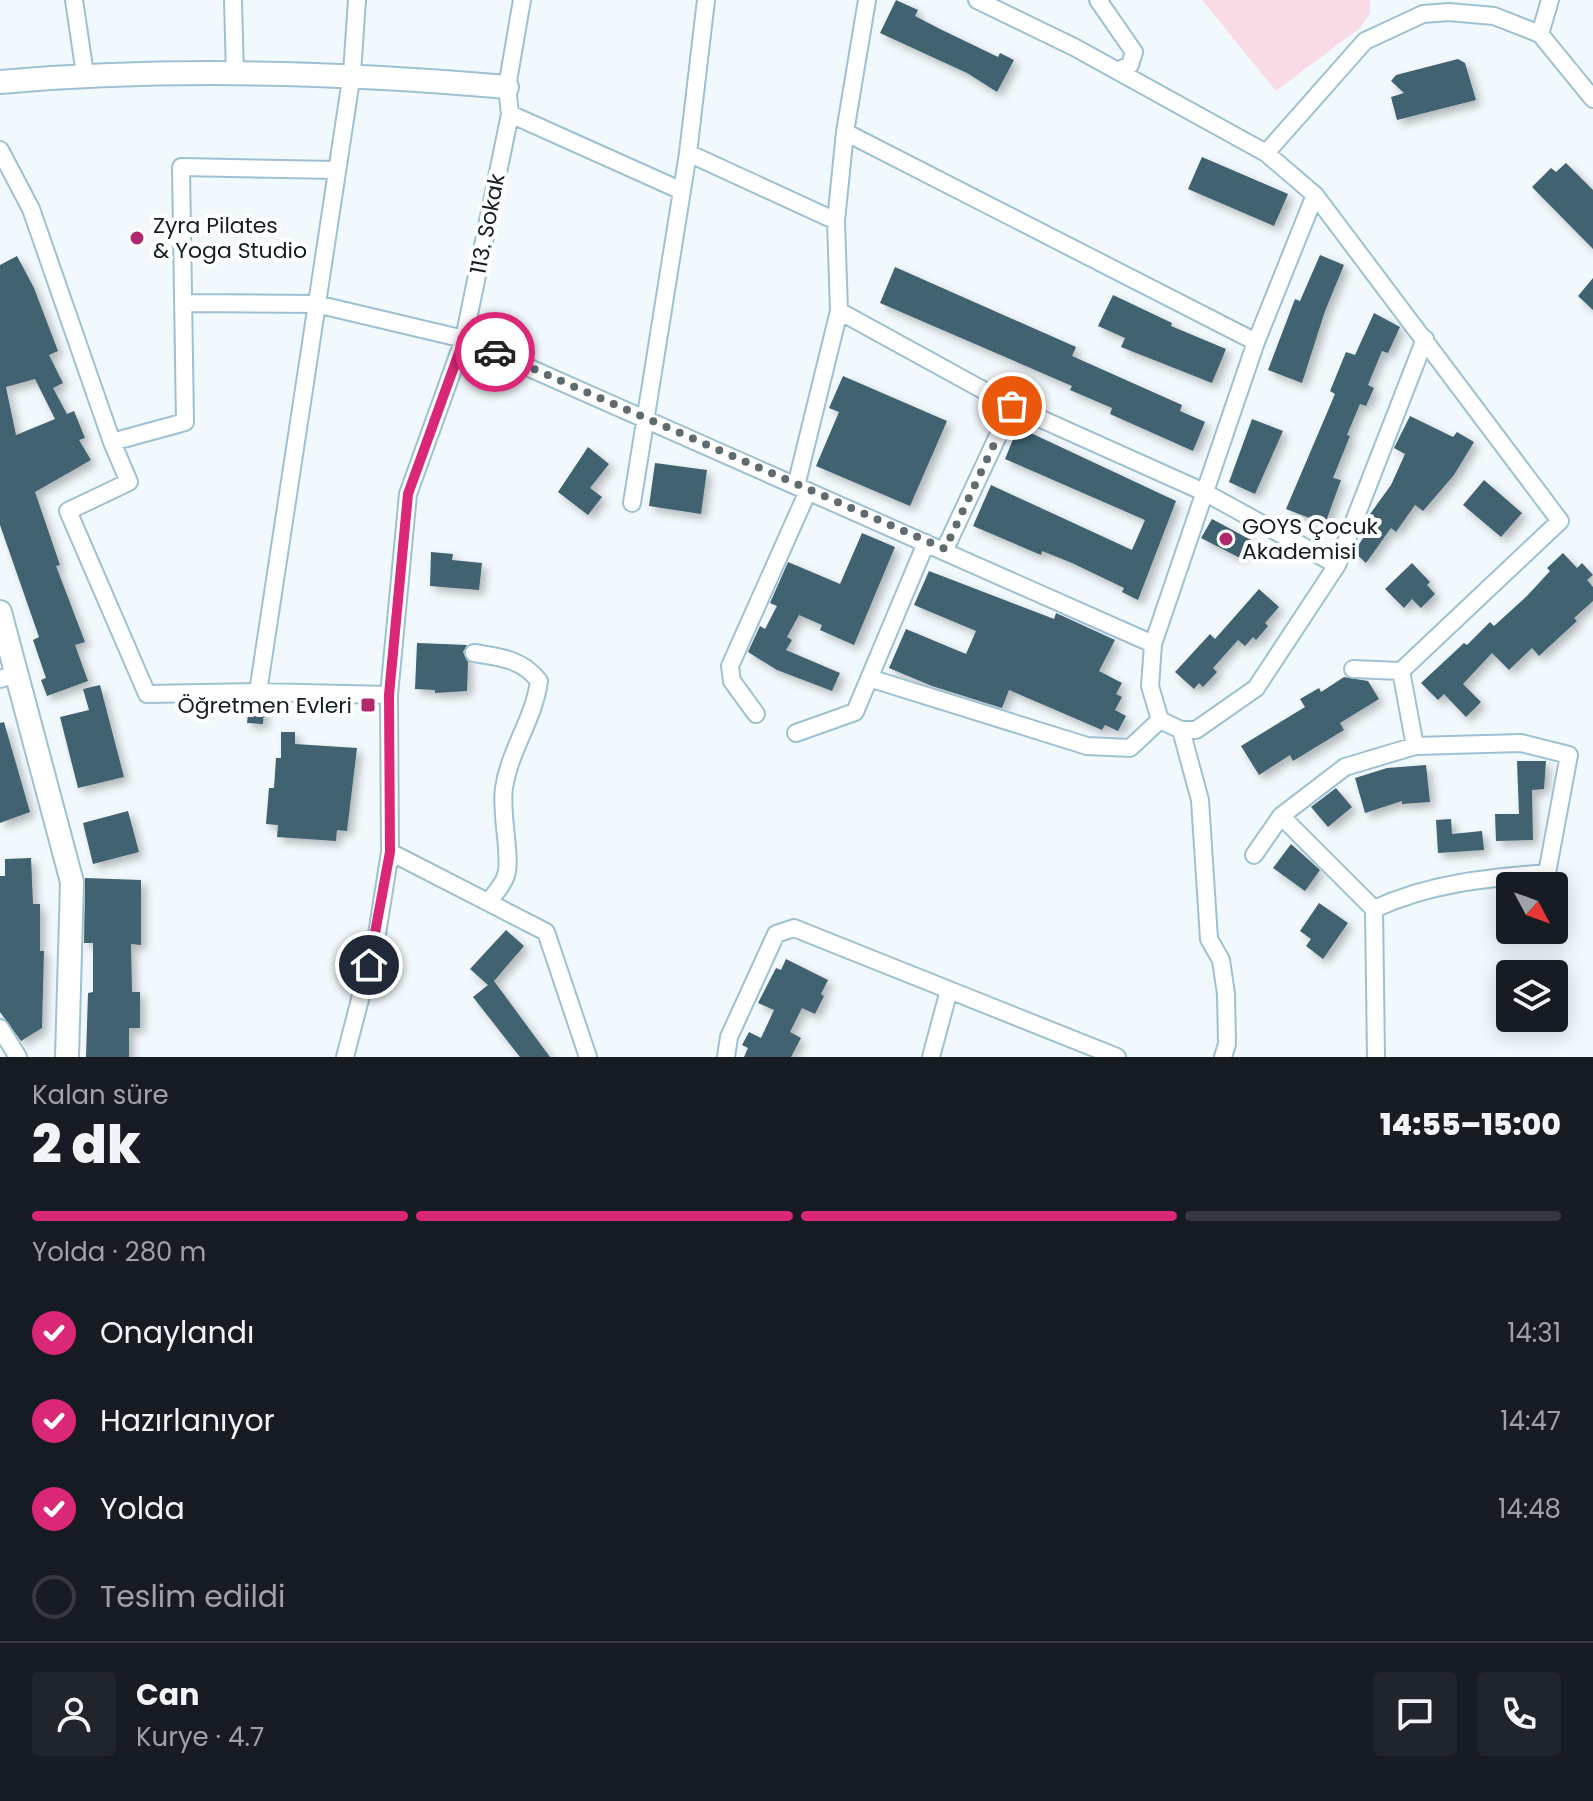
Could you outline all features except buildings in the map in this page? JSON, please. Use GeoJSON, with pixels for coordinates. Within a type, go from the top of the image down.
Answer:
{"type":"FeatureCollection","features":[{"type":"Feature","properties":{"kind":"street"},"geometry":{"type":"LineString","coordinates":[[74,0],[85,74]]}},
{"type":"Feature","properties":{"kind":"street"},"geometry":{"type":"LineString","coordinates":[[233,0],[235,74]]}},
{"type":"Feature","properties":{"kind":"street"},"geometry":{"type":"LineString","coordinates":[[258,692],[352,73],[357,0]]}},
{"type":"Feature","properties":{"kind":"street","name":"113. Sokak"},"geometry":{"type":"LineString","coordinates":[[345,1057],[377,934],[390,852],[389,695],[408,494],[464,339],[510,114],[507,87],[522,0]]}},
{"type":"Feature","properties":{"kind":"street"},"geometry":{"type":"LineString","coordinates":[[632,503],[688,153],[706,0]]}},
{"type":"Feature","properties":{"kind":"street"},"geometry":{"type":"LineString","coordinates":[[756,714],[732,681],[730,666],[802,488],[839,311],[836,221],[845,132],[867,0]]}},
{"type":"Feature","properties":{"kind":"street"},"geometry":{"type":"LineString","coordinates":[[977,0],[1118,71],[1266,153],[1315,195],[1560,521],[1401,671],[1353,669]]}},
{"type":"Feature","properties":{"kind":"street"},"geometry":{"type":"LineString","coordinates":[[1098,0],[1134,52],[1130,65],[1118,71]]}},
{"type":"Feature","properties":{"kind":"street"},"geometry":{"type":"LineString","coordinates":[[1540,34],[1550,0]]}},
{"type":"Feature","properties":{"kind":"street"},"geometry":{"type":"LineString","coordinates":[[1266,153],[1365,41],[1423,14],[1449,12],[1494,16],[1540,34],[1593,99]]}},
{"type":"Feature","properties":{"kind":"street"},"geometry":{"type":"LineString","coordinates":[[0,82],[85,74],[352,73],[507,87]]}},
{"type":"Feature","properties":{"kind":"street"},"geometry":{"type":"LineString","coordinates":[[510,114],[682,191]]}},
{"type":"Feature","properties":{"kind":"street"},"geometry":{"type":"LineString","coordinates":[[845,132],[1256,342]]}},
{"type":"Feature","properties":{"kind":"street"},"geometry":{"type":"LineString","coordinates":[[0,150],[31,209],[112,442],[129,482],[68,511],[147,694],[258,692],[389,695]]}},
{"type":"Feature","properties":{"kind":"street"},"geometry":{"type":"LineString","coordinates":[[688,153],[836,221]]}},
{"type":"Feature","properties":{"kind":"street"},"geometry":{"type":"LineString","coordinates":[[112,442],[185,422],[186,303],[181,167],[337,170]]}},
{"type":"Feature","properties":{"kind":"street"},"geometry":{"type":"LineString","coordinates":[[1315,195],[1256,342],[1153,644],[1150,686],[1160,720],[1181,730],[1196,730],[1256,688],[1337,565],[1425,339]]}},
{"type":"Feature","properties":{"kind":"street"},"geometry":{"type":"LineString","coordinates":[[186,303],[316,304],[464,339],[945,549],[1153,644]]}},
{"type":"Feature","properties":{"kind":"street"},"geometry":{"type":"LineString","coordinates":[[839,311],[1012,406],[1204,492],[1337,565]]}},
{"type":"Feature","properties":{"kind":"street"},"geometry":{"type":"LineString","coordinates":[[945,549],[1012,406]]}},
{"type":"Feature","properties":{"kind":"street"},"geometry":{"type":"LineString","coordinates":[[796,733],[855,712],[926,543]]}},
{"type":"Feature","properties":{"kind":"street"},"geometry":{"type":"LineString","coordinates":[[0,612],[8,677],[72,882],[67,1057]]}},
{"type":"Feature","properties":{"kind":"street"},"geometry":{"type":"LineString","coordinates":[[474,653],[503,657],[528,667],[539,681],[536,707],[511,755],[503,789],[501,817],[507,875],[489,902]]}},
{"type":"Feature","properties":{"kind":"street"},"geometry":{"type":"LineString","coordinates":[[1401,671],[1415,746]]}},
{"type":"Feature","properties":{"kind":"street"},"geometry":{"type":"LineString","coordinates":[[869,678],[1087,746],[1130,748],[1160,720]]}},
{"type":"Feature","properties":{"kind":"street"},"geometry":{"type":"LineString","coordinates":[[1181,730],[1200,800],[1209,939],[1221,960],[1226,994],[1227,1044],[1223,1057]]}},
{"type":"Feature","properties":{"kind":"street"},"geometry":{"type":"LineString","coordinates":[[1254,855],[1281,816],[1345,767],[1415,746],[1521,743],[1569,755],[1547,873],[1470,879],[1405,895],[1374,909]]}},
{"type":"Feature","properties":{"kind":"street"},"geometry":{"type":"LineString","coordinates":[[1281,816],[1374,909],[1376,1057]]}},
{"type":"Feature","properties":{"kind":"street"},"geometry":{"type":"LineString","coordinates":[[390,852],[546,932],[588,1057]]}},
{"type":"Feature","properties":{"kind":"street"},"geometry":{"type":"LineString","coordinates":[[726,1057],[729,1037],[776,934],[794,928],[1117,1057]]}},
{"type":"Feature","properties":{"kind":"street"},"geometry":{"type":"LineString","coordinates":[[931,1057],[949,990]]}},
{"type":"Feature","properties":{"kind":"street"},"geometry":{"type":"LineString","coordinates":[[0,1028],[18,1057]]}},
{"type":"Feature","properties":{"kind":"shaded area"},"geometry":{"type":"Polygon","coordinates":[[[1202,0],[1370,0],[1370,13],[1360,28],[1276,91],[1202,0]]]}},
{"type":"Feature","properties":{"kind":"way so far"},"geometry":{"type":"LineString","coordinates":[[495,352],[945,549],[1012,406]]}},
{"type":"Feature","properties":{"kind":"place","name":"Zyra Pilates & Yoga Studio"},"geometry":{"type":"Point","coordinates":[137,238]}},
{"type":"Feature","properties":{"kind":"place","name":"GOYS Çocuk Akademisi"},"geometry":{"type":"Point","coordinates":[1226,539]}},
{"type":"Feature","properties":{"kind":"place","name":"Öğretmen Evleri"},"geometry":{"type":"Point","coordinates":[368,705]}},
{"type":"Feature","properties":{"kind":"route"},"geometry":{"type":"LineString","coordinates":[[369,965],[390,852],[389,695],[408,494],[464,339],[495,352]]}}]}
